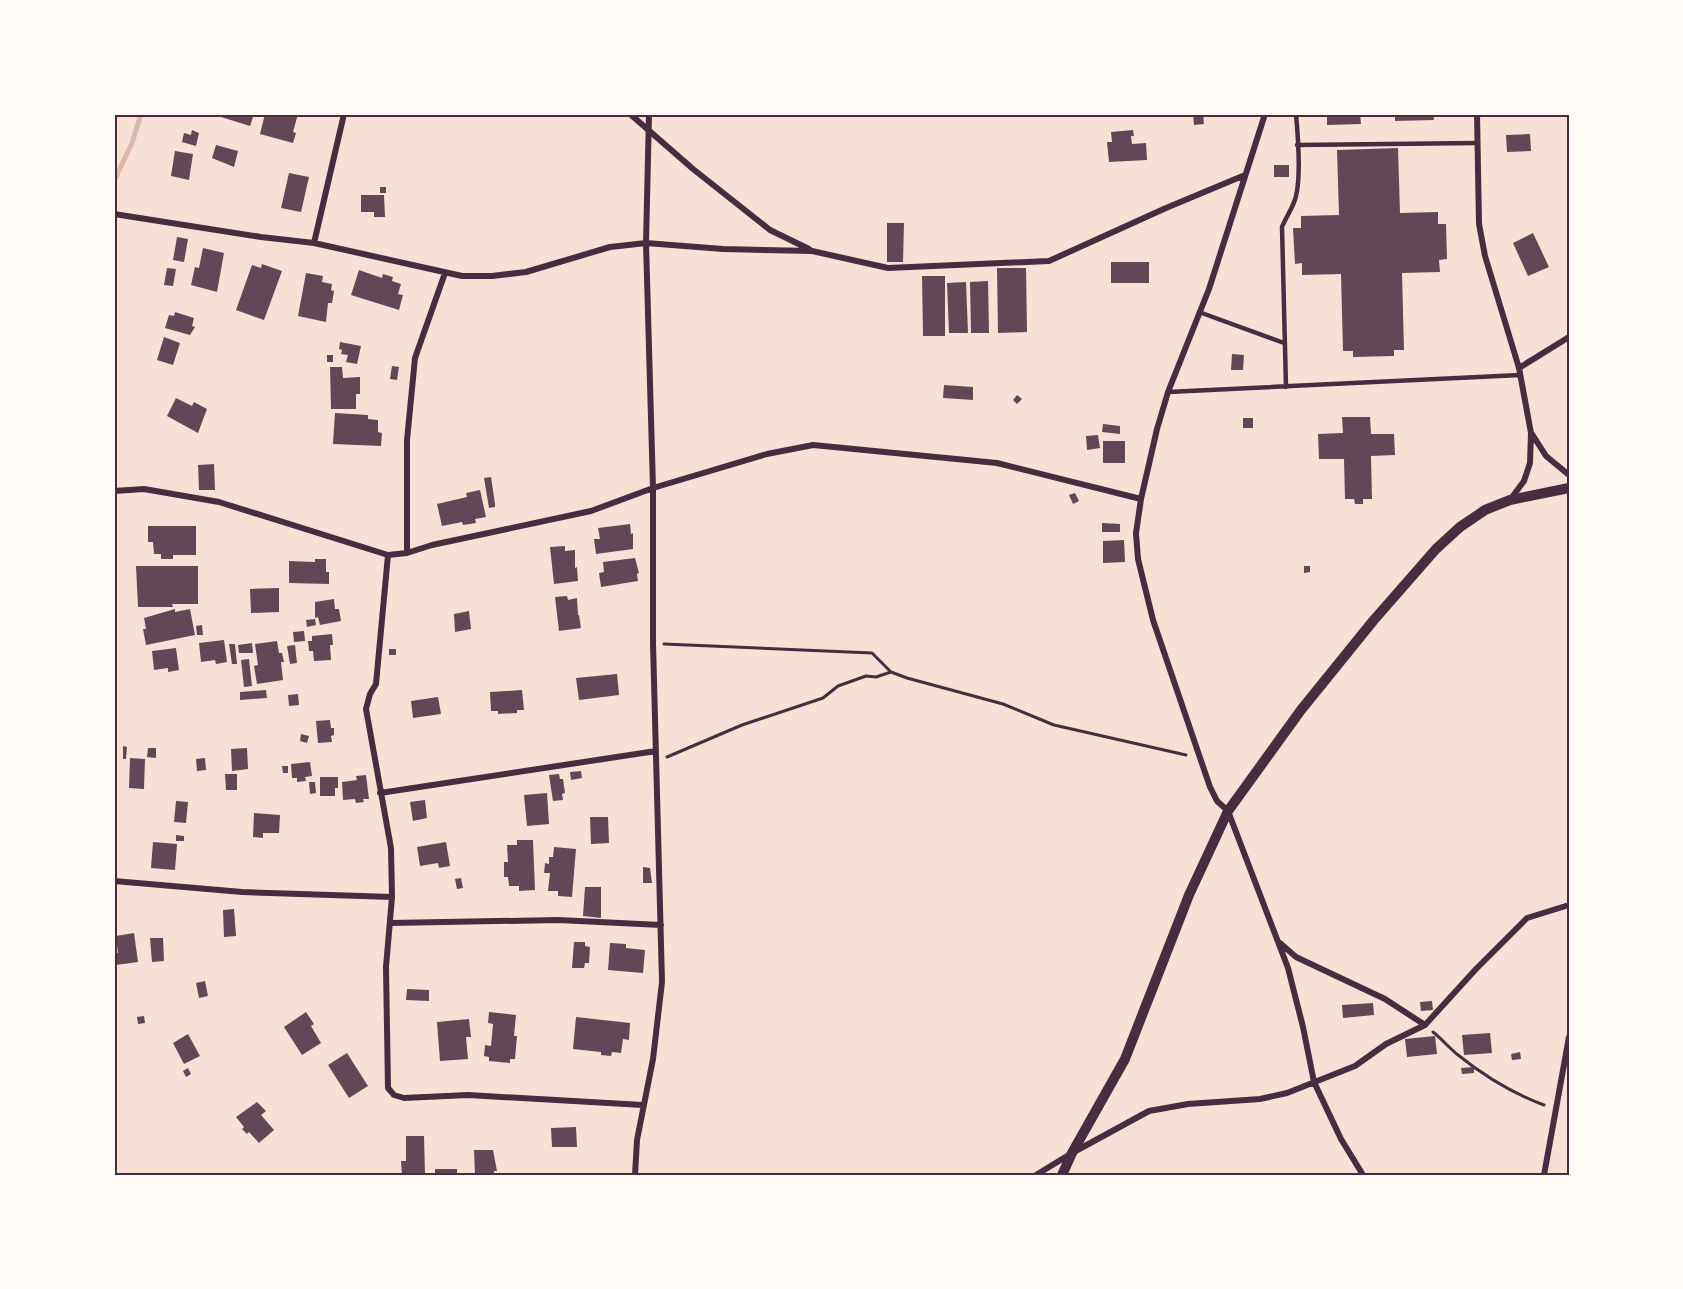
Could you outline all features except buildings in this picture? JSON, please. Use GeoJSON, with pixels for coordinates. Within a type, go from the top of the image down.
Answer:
{"type":"FeatureCollection","features":[{"type":"Feature","properties":{"kind":"street"},"geometry":{"type":"LineString","coordinates":[[314,243],[344,114]]}},
{"type":"Feature","properties":{"kind":"street"},"geometry":{"type":"LineString","coordinates":[[630,114],[693,169],[771,230],[812,251]]}},
{"type":"Feature","properties":{"kind":"street"},"geometry":{"type":"LineString","coordinates":[[635,1175],[637,1140],[653,1059],[662,982],[646,243],[649,114]]}},
{"type":"Feature","properties":{"kind":"street"},"geometry":{"type":"LineString","coordinates":[[1265,114],[1209,289],[1168,392],[1157,429],[1141,499],[1136,533],[1138,559],[1162,647],[1200,758],[1217,801],[1228,812],[1279,941],[1294,991],[1314,1082],[1341,1139],[1363,1175]]}},
{"type":"Feature","properties":{"kind":"street"},"geometry":{"type":"LineString","coordinates":[[1477,114],[1479,224],[1485,256],[1519,368],[1531,433],[1530,463],[1524,481],[1510,500]]}},
{"type":"Feature","properties":{"kind":"street"},"geometry":{"type":"LineString","coordinates":[[114,214],[314,243],[445,273],[492,276],[526,272],[610,247],[646,243],[723,249],[812,251],[888,268],[1049,261],[1245,175]]}},
{"type":"Feature","properties":{"kind":"street"},"geometry":{"type":"LineString","coordinates":[[407,553],[407,440],[415,358],[445,273]]}},
{"type":"Feature","properties":{"kind":"street"},"geometry":{"type":"LineString","coordinates":[[1519,368],[1569,337]]}},
{"type":"Feature","properties":{"kind":"street"},"geometry":{"type":"LineString","coordinates":[[1531,433],[1546,456],[1569,475]]}},
{"type":"Feature","properties":{"kind":"street"},"geometry":{"type":"LineString","coordinates":[[114,491],[144,489],[219,502],[388,555],[407,553],[432,545],[591,511],[653,488],[767,454],[813,445],[998,463],[1141,499]]}},
{"type":"Feature","properties":{"kind":"street"},"geometry":{"type":"LineString","coordinates":[[1062,1175],[1072,1152],[1125,1059],[1189,895],[1228,812],[1301,710],[1373,621],[1436,549],[1460,527],[1485,510],[1510,500],[1569,488]]}},
{"type":"Feature","properties":{"kind":"street"},"geometry":{"type":"LineString","coordinates":[[388,555],[376,684],[370,694],[366,709],[391,848],[393,897],[386,967],[388,1088],[394,1095],[404,1098],[468,1095],[644,1105]]}},
{"type":"Feature","properties":{"kind":"street"},"geometry":{"type":"LineString","coordinates":[[114,627],[114,641]]}},
{"type":"Feature","properties":{"kind":"street"},"geometry":{"type":"LineString","coordinates":[[380,794],[656,751]]}},
{"type":"Feature","properties":{"kind":"street"},"geometry":{"type":"LineString","coordinates":[[114,881],[242,892],[393,897]]}},
{"type":"Feature","properties":{"kind":"street"},"geometry":{"type":"LineString","coordinates":[[1036,1175],[1072,1152],[1149,1111],[1188,1104],[1260,1099],[1287,1093],[1355,1066],[1386,1044],[1425,1025],[1527,918],[1569,905]]}},
{"type":"Feature","properties":{"kind":"street"},"geometry":{"type":"LineString","coordinates":[[390,923],[558,920],[661,925]]}},
{"type":"Feature","properties":{"kind":"street"},"geometry":{"type":"LineString","coordinates":[[1279,941],[1296,957],[1385,999],[1425,1025]]}},
{"type":"Feature","properties":{"kind":"street"},"geometry":{"type":"LineString","coordinates":[[1544,1175],[1569,1037]]}},
{"type":"Feature","properties":{"kind":"lane"},"geometry":{"type":"LineString","coordinates":[[1286,387],[1282,227],[1295,200],[1298,186],[1296,114]]}},
{"type":"Feature","properties":{"kind":"lane"},"geometry":{"type":"LineString","coordinates":[[1297,145],[1477,142]]}},
{"type":"Feature","properties":{"kind":"lane"},"geometry":{"type":"LineString","coordinates":[[1199,312],[1284,343]]}},
{"type":"Feature","properties":{"kind":"lane"},"geometry":{"type":"LineString","coordinates":[[1168,392],[1520,375]]}},
{"type":"Feature","properties":{"kind":"path"},"geometry":{"type":"LineString","coordinates":[[653,643],[872,653],[891,672],[1003,704],[1054,725],[1200,758]]}},
{"type":"Feature","properties":{"kind":"path"},"geometry":{"type":"LineString","coordinates":[[656,762],[742,725],[823,698],[838,686],[866,676],[876,677],[891,672]]}},
{"type":"Feature","properties":{"kind":"path"},"geometry":{"type":"LineString","coordinates":[[1425,1025],[1457,1054],[1491,1077],[1524,1098],[1556,1109]]}},
{"type":"Feature","properties":{"kind":"waterway"},"geometry":{"type":"LineString","coordinates":[[114,181],[132,143],[141,114]]}}]}
